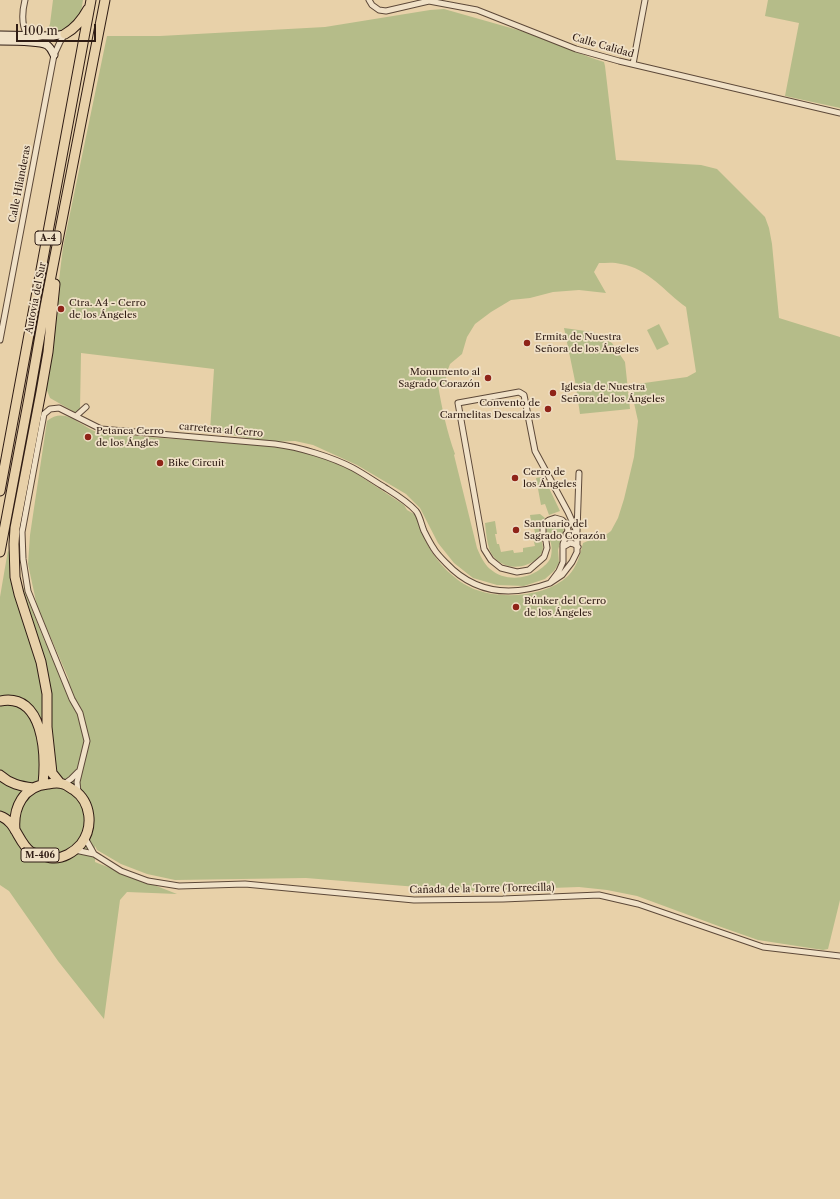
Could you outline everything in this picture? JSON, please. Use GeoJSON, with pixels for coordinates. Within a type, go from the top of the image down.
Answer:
{"type":"FeatureCollection","features":[{"type":"Feature","properties":{"kind":"highway","name":"Autovía del Sur"},"geometry":{"type":"LineString","coordinates":[[0,552],[58,239],[105,0]]}},
{"type":"Feature","properties":{"kind":"highway","name":"Autovía del Sur"},"geometry":{"type":"LineString","coordinates":[[0,491],[91,3]]}},
{"type":"Feature","properties":{"kind":"highway"},"geometry":{"type":"LineString","coordinates":[[65,34],[79,24],[91,3]]}},
{"type":"Feature","properties":{"kind":"highway"},"geometry":{"type":"LineString","coordinates":[[58,239],[58,268],[52,308],[48,352],[15,528],[14,544],[15,577],[41,662],[47,694],[47,727],[52,773],[62,784]]}},
{"type":"Feature","properties":{"kind":"highway"},"geometry":{"type":"LineString","coordinates":[[0,701],[11,700],[20,703],[33,713],[37,720],[40,727],[45,766],[43,784]]}},
{"type":"Feature","properties":{"kind":"highway"},"geometry":{"type":"LineString","coordinates":[[0,775],[6,781],[18,786],[33,788]]}},
{"type":"Feature","properties":{"kind":"highway"},"geometry":{"type":"LineString","coordinates":[[15,830],[14,819],[20,801],[27,793],[33,788],[43,784],[62,784]]}},
{"type":"Feature","properties":{"kind":"highway","name":"M-406"},"geometry":{"type":"LineString","coordinates":[[0,816],[10,821],[24,845],[32,852],[52,858],[65,856],[75,850],[85,838],[89,824],[89,816],[85,801],[78,793],[62,784]]}},
{"type":"Feature","properties":{"kind":"street"},"geometry":{"type":"LineString","coordinates":[[24,42],[26,41],[27,35],[22,24],[25,0]]}},
{"type":"Feature","properties":{"kind":"street","name":"Calle Calidad"},"geometry":{"type":"LineString","coordinates":[[369,0],[372,5],[379,10],[386,11],[429,1],[477,10],[576,49],[840,113]]}},
{"type":"Feature","properties":{"kind":"street"},"geometry":{"type":"LineString","coordinates":[[633,64],[645,0]]}},
{"type":"Feature","properties":{"kind":"street"},"geometry":{"type":"LineString","coordinates":[[0,35],[53,36],[65,34]]}},
{"type":"Feature","properties":{"kind":"street","name":"Calle Hilanderas"},"geometry":{"type":"LineString","coordinates":[[0,340],[54,55],[65,34]]}},
{"type":"Feature","properties":{"kind":"street"},"geometry":{"type":"LineString","coordinates":[[0,41],[39,43],[51,48],[54,55]]}},
{"type":"Feature","properties":{"kind":"street"},"geometry":{"type":"LineString","coordinates":[[550,583],[559,571],[563,562],[563,548],[568,530],[566,524],[562,520],[555,518],[545,523],[542,534],[546,541],[547,548],[544,557],[529,570],[517,572],[500,568],[490,560],[484,549],[458,403],[519,392],[524,395],[535,452],[568,512],[577,532]]}},
{"type":"Feature","properties":{"kind":"street"},"geometry":{"type":"LineString","coordinates":[[76,416],[86,407]]}},
{"type":"Feature","properties":{"kind":"street","name":"carretera al Cerro"},"geometry":{"type":"LineString","coordinates":[[79,771],[87,741],[80,713],[69,692],[28,591],[23,559],[22,532],[44,414],[50,409],[59,408],[101,429],[275,444],[320,455],[352,468],[404,500],[417,512],[424,531],[435,551],[452,569],[467,580],[479,586],[498,591],[519,591],[537,588],[550,583]]}},
{"type":"Feature","properties":{"kind":"street"},"geometry":{"type":"LineString","coordinates":[[550,583],[562,575],[572,562],[577,552],[579,474]]}},
{"type":"Feature","properties":{"kind":"street"},"geometry":{"type":"LineString","coordinates":[[566,534],[577,532]]}},
{"type":"Feature","properties":{"kind":"street"},"geometry":{"type":"LineString","coordinates":[[563,548],[570,543],[578,547]]}},
{"type":"Feature","properties":{"kind":"street"},"geometry":{"type":"LineString","coordinates":[[62,784],[71,779],[79,771]]}},
{"type":"Feature","properties":{"kind":"street"},"geometry":{"type":"LineString","coordinates":[[78,793],[77,782],[79,771]]}},
{"type":"Feature","properties":{"kind":"street"},"geometry":{"type":"LineString","coordinates":[[85,838],[94,854]]}},
{"type":"Feature","properties":{"kind":"street","name":"Cañada de la Torre (Torrecilla)"},"geometry":{"type":"LineString","coordinates":[[75,850],[94,854],[121,871],[148,881],[179,886],[245,884],[414,900],[502,899],[599,895],[638,904],[763,947],[840,956]]}},
{"type":"Feature","properties":{"kind":"green space"},"geometry":{"type":"Polygon","coordinates":[[[53,0],[83,0],[80,18],[65,30],[56,33],[47,31],[50,24],[53,0]]]}},
{"type":"Feature","properties":{"kind":"green space"},"geometry":{"type":"Polygon","coordinates":[[[768,0],[840,0],[840,108],[785,96],[799,23],[765,16],[768,0]]]}},
{"type":"Feature","properties":{"kind":"green space"},"geometry":{"type":"Polygon","coordinates":[[[444,9],[539,36],[604,62],[616,160],[701,165],[717,169],[765,217],[772,244],[779,318],[840,337],[840,900],[828,949],[823,950],[758,940],[637,896],[607,890],[579,887],[467,891],[306,878],[175,880],[147,874],[121,864],[97,850],[95,846],[95,862],[177,894],[127,892],[120,900],[104,1019],[58,961],[9,891],[0,885],[0,597],[8,550],[45,642],[70,682],[37,606],[28,564],[30,535],[47,421],[61,415],[74,419],[100,433],[174,439],[275,444],[313,454],[351,470],[404,505],[407,510],[416,515],[423,535],[433,554],[455,578],[475,589],[488,593],[517,595],[532,593],[558,584],[568,576],[576,565],[583,543],[607,534],[611,531],[618,518],[634,457],[638,421],[630,385],[687,377],[696,372],[686,307],[640,270],[618,263],[599,263],[594,272],[606,293],[579,290],[553,292],[530,298],[511,300],[475,324],[467,337],[462,354],[450,364],[445,384],[438,385],[445,420],[455,454],[454,455],[478,551],[486,565],[496,573],[502,576],[514,578],[527,576],[541,569],[550,558],[552,552],[551,542],[546,533],[547,526],[557,522],[564,529],[558,550],[559,563],[554,571],[545,579],[524,586],[497,585],[473,578],[454,563],[438,543],[420,508],[406,494],[357,465],[313,445],[295,441],[269,442],[210,431],[214,369],[81,353],[80,409],[78,414],[50,398],[46,388],[63,247],[107,36],[160,36],[325,27],[444,9]]]}},
{"type":"Feature","properties":{"kind":"green space"},"geometry":{"type":"Polygon","coordinates":[[[659,324],[669,344],[657,350],[647,330],[659,324]]]}},
{"type":"Feature","properties":{"kind":"green space"},"geometry":{"type":"Polygon","coordinates":[[[564,328],[593,332],[612,343],[625,362],[630,409],[580,414],[564,328]]]}},
{"type":"Feature","properties":{"kind":"green space"},"geometry":{"type":"Polygon","coordinates":[[[542,477],[560,511],[549,515],[545,504],[541,505],[536,478],[542,477]]]}},
{"type":"Feature","properties":{"kind":"green space"},"geometry":{"type":"Polygon","coordinates":[[[540,514],[545,518],[539,527],[543,551],[538,558],[519,567],[505,565],[499,562],[490,551],[485,523],[495,521],[497,534],[495,534],[497,544],[499,544],[501,552],[513,550],[514,553],[523,552],[523,548],[535,546],[533,538],[536,537],[534,528],[532,528],[530,515],[540,514]]]}},
{"type":"Feature","properties":{"kind":"place","name":"Ctra. A4 - Cerro de los Ángeles"},"geometry":{"type":"Point","coordinates":[61,309]}},
{"type":"Feature","properties":{"kind":"place","name":"Ermita de Nuestra Señora de los Ángeles"},"geometry":{"type":"Point","coordinates":[527,343]}},
{"type":"Feature","properties":{"kind":"place","name":"Monumento al Sagrado Corazón"},"geometry":{"type":"Point","coordinates":[488,378]}},
{"type":"Feature","properties":{"kind":"place","name":"Iglesia de Nuestra Señora de los Ángeles"},"geometry":{"type":"Point","coordinates":[553,393]}},
{"type":"Feature","properties":{"kind":"place","name":"Convento de Carmelitas Descalzas"},"geometry":{"type":"Point","coordinates":[548,409]}},
{"type":"Feature","properties":{"kind":"place","name":"Petanca Cerro de los Ángles"},"geometry":{"type":"Point","coordinates":[88,437]}},
{"type":"Feature","properties":{"kind":"place","name":"Bike Circuit"},"geometry":{"type":"Point","coordinates":[160,463]}},
{"type":"Feature","properties":{"kind":"place","name":"Cerro de los Ángeles"},"geometry":{"type":"Point","coordinates":[515,478]}},
{"type":"Feature","properties":{"kind":"place","name":"Santuario del Sagrado Corazón"},"geometry":{"type":"Point","coordinates":[516,530]}},
{"type":"Feature","properties":{"kind":"place","name":"Búnker del Cerro de los Ángeles"},"geometry":{"type":"Point","coordinates":[516,607]}}]}
